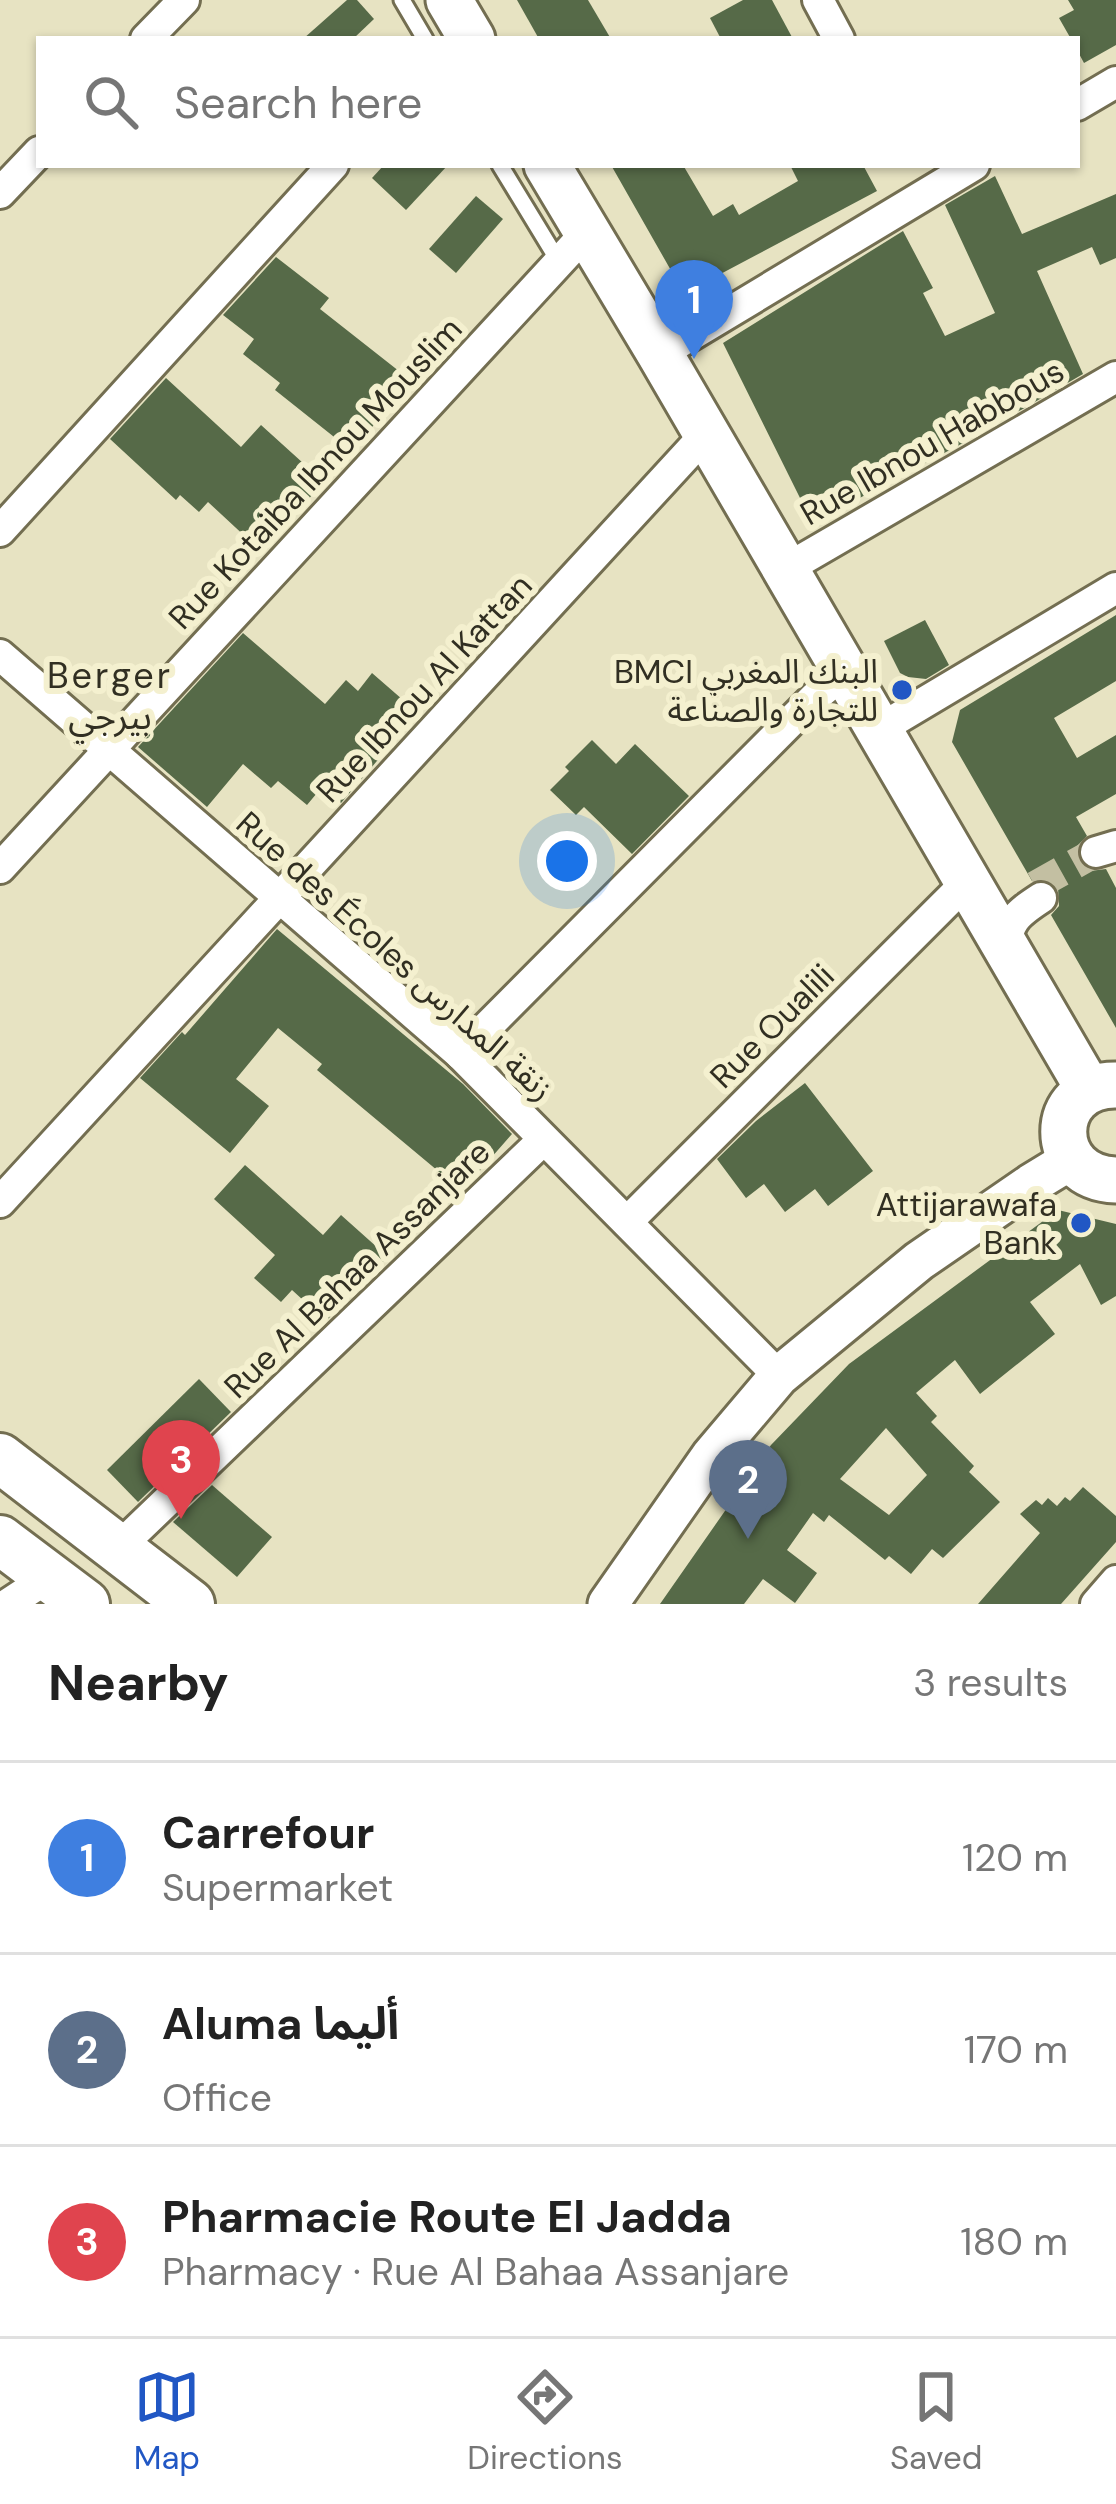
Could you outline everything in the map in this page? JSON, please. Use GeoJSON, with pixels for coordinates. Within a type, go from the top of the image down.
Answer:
{"type":"FeatureCollection","features":[{"type":"Feature","properties":{"kind":"main road"},"geometry":{"type":"LineString","coordinates":[[548,168],[572,247],[660,354],[1008,953],[1102,1088],[1071,1106],[1065,1121],[1065,1145],[1082,1170],[1116,1180]]}},
{"type":"Feature","properties":{"kind":"main road"},"geometry":{"type":"LineString","coordinates":[[0,1459],[190,1604]]}},
{"type":"Feature","properties":{"kind":"main road"},"geometry":{"type":"LineString","coordinates":[[0,1540],[67,1590]]}},
{"type":"Feature","properties":{"kind":"street"},"geometry":{"type":"LineString","coordinates":[[149,36],[184,0]]}},
{"type":"Feature","properties":{"kind":"street"},"geometry":{"type":"LineString","coordinates":[[818,0],[837,36]]}},
{"type":"Feature","properties":{"kind":"street"},"geometry":{"type":"LineString","coordinates":[[1080,103],[1116,82]]}},
{"type":"Feature","properties":{"kind":"street"},"geometry":{"type":"LineString","coordinates":[[0,193],[36,155]]}},
{"type":"Feature","properties":{"kind":"street"},"geometry":{"type":"LineString","coordinates":[[0,531],[330,168]]}},
{"type":"Feature","properties":{"kind":"street"},"geometry":{"type":"LineString","coordinates":[[912,168],[925,193]]}},
{"type":"Feature","properties":{"kind":"street"},"geometry":{"type":"LineString","coordinates":[[660,354],[969,168]]}},
{"type":"Feature","properties":{"kind":"street","name":"Rue Kotaiba Ibnou Mouslim"},"geometry":{"type":"LineString","coordinates":[[0,868],[572,247]]}},
{"type":"Feature","properties":{"kind":"street","name":"Rue Ibnou Habbous"},"geometry":{"type":"LineString","coordinates":[[784,570],[1116,377]]}},
{"type":"Feature","properties":{"kind":"street","name":"Rue Ibnou Al Kattan"},"geometry":{"type":"LineString","coordinates":[[0,1202],[705,435]]}},
{"type":"Feature","properties":{"kind":"street"},"geometry":{"type":"LineString","coordinates":[[878,730],[1116,588]]}},
{"type":"Feature","properties":{"kind":"street","name":"Rue des Écoles زنقة المدارس"},"geometry":{"type":"LineString","coordinates":[[0,655],[460,1054],[779,1376]]}},
{"type":"Feature","properties":{"kind":"street"},"geometry":{"type":"LineString","coordinates":[[460,1054],[845,672]]}},
{"type":"Feature","properties":{"kind":"street"},"geometry":{"type":"LineString","coordinates":[[969,886],[984,894],[1038,892],[1014,916],[1007,933],[1008,953]]}},
{"type":"Feature","properties":{"kind":"street","name":"Rue Oualili"},"geometry":{"type":"LineString","coordinates":[[627,1222],[969,886]]}},
{"type":"Feature","properties":{"kind":"street","name":"Rue Al Bahaa Assanjare"},"geometry":{"type":"LineString","coordinates":[[117,1549],[543,1140]]}},
{"type":"Feature","properties":{"kind":"street"},"geometry":{"type":"LineString","coordinates":[[608,1604],[712,1455],[779,1376],[919,1261],[1072,1160]]}},
{"type":"Feature","properties":{"kind":"street"},"geometry":{"type":"LineString","coordinates":[[1096,1604],[1116,1581]]}},
{"type":"Feature","properties":{"kind":"street"},"geometry":{"type":"LineString","coordinates":[[8,1604],[67,1590]]}},
{"type":"Feature","properties":{"kind":"lane"},"geometry":{"type":"LineString","coordinates":[[402,0],[451,28]]}},
{"type":"Feature","properties":{"kind":"lane"},"geometry":{"type":"LineString","coordinates":[[503,168],[572,247]]}},
{"type":"Feature","properties":{"kind":"building"},"geometry":{"type":"Polygon","coordinates":[[[347,0],[357,0],[374,19],[356,36],[306,36],[347,0]]]}},
{"type":"Feature","properties":{"kind":"building"},"geometry":{"type":"Polygon","coordinates":[[[517,0],[588,0],[609,36],[537,36],[517,0]]]}},
{"type":"Feature","properties":{"kind":"building"},"geometry":{"type":"Polygon","coordinates":[[[743,0],[772,0],[791,36],[719,36],[710,18],[743,0]]]}},
{"type":"Feature","properties":{"kind":"building"},"geometry":{"type":"Polygon","coordinates":[[[1068,0],[1116,0],[1116,45],[1084,63],[1080,36],[1069,36],[1059,18],[1074,10],[1068,0]]]}},
{"type":"Feature","properties":{"kind":"building"},"geometry":{"type":"Polygon","coordinates":[[[381,168],[445,168],[406,210],[372,178],[381,168]]]}},
{"type":"Feature","properties":{"kind":"building"},"geometry":{"type":"Polygon","coordinates":[[[613,168],[685,168],[713,216],[733,204],[739,215],[798,181],[792,168],[865,168],[877,191],[696,287],[677,281],[613,168]]]}},
{"type":"Feature","properties":{"kind":"building"},"geometry":{"type":"Polygon","coordinates":[[[995,176],[1022,234],[1116,194],[1116,258],[1100,265],[1092,247],[1037,271],[1083,374],[960,438],[963,443],[854,501],[843,483],[803,504],[723,343],[903,231],[933,288],[923,293],[945,336],[995,313],[945,205],[995,176]]]}},
{"type":"Feature","properties":{"kind":"building"},"geometry":{"type":"Polygon","coordinates":[[[476,196],[503,219],[456,273],[429,249],[476,196]]]}},
{"type":"Feature","properties":{"kind":"building"},"geometry":{"type":"Polygon","coordinates":[[[276,257],[329,298],[320,309],[409,379],[353,452],[275,390],[280,383],[243,354],[254,339],[223,315],[276,257]]]}},
{"type":"Feature","properties":{"kind":"building"},"geometry":{"type":"Polygon","coordinates":[[[166,378],[241,447],[261,425],[324,482],[261,551],[208,502],[199,512],[180,495],[176,500],[110,439],[166,378]]]}},
{"type":"Feature","properties":{"kind":"building"},"geometry":{"type":"Polygon","coordinates":[[[1116,615],[1116,681],[1054,718],[1077,758],[1116,735],[1116,794],[1076,817],[1087,836],[1077,846],[1078,859],[1090,871],[1106,869],[1116,888],[1116,1028],[1051,915],[1059,906],[1058,888],[1049,880],[1032,881],[952,742],[960,710],[1116,615]]]}},
{"type":"Feature","properties":{"kind":"building"},"geometry":{"type":"Polygon","coordinates":[[[925,620],[949,665],[926,679],[908,677],[900,673],[884,641],[925,620]]]}},
{"type":"Feature","properties":{"kind":"building"},"geometry":{"type":"Polygon","coordinates":[[[243,633],[325,704],[346,680],[358,691],[372,673],[418,713],[341,803],[322,787],[307,805],[278,781],[271,788],[243,764],[207,807],[138,747],[243,633]]]}},
{"type":"Feature","properties":{"kind":"building"},"geometry":{"type":"Polygon","coordinates":[[[592,740],[616,764],[635,744],[689,796],[632,854],[584,807],[576,815],[550,790],[592,740]]]}},
{"type":"Feature","properties":{"kind":"building"},"geometry":{"type":"Polygon","coordinates":[[[277,929],[463,1084],[512,1134],[462,1191],[317,1070],[322,1064],[278,1028],[236,1079],[269,1106],[230,1153],[140,1078],[182,1032],[185,1035],[277,929]]]}},
{"type":"Feature","properties":{"kind":"building"},"geometry":{"type":"Polygon","coordinates":[[[805,1083],[873,1171],[828,1206],[815,1189],[785,1212],[764,1184],[746,1198],[717,1159],[805,1083]]]}},
{"type":"Feature","properties":{"kind":"building"},"geometry":{"type":"Polygon","coordinates":[[[245,1165],[323,1235],[341,1215],[388,1257],[326,1321],[292,1290],[281,1302],[254,1278],[275,1255],[214,1199],[245,1165]]]}},
{"type":"Feature","properties":{"kind":"building"},"geometry":{"type":"Polygon","coordinates":[[[1058,1210],[1116,1224],[1116,1296],[1101,1305],[1080,1264],[1030,1302],[1055,1334],[980,1394],[955,1360],[916,1393],[937,1416],[931,1422],[974,1466],[969,1472],[1000,1502],[943,1558],[932,1549],[911,1574],[889,1556],[885,1560],[829,1515],[824,1522],[813,1513],[787,1550],[817,1573],[795,1603],[763,1579],[744,1604],[660,1604],[771,1445],[849,1364],[1058,1210]],[[886,1428],[840,1479],[889,1515],[927,1475],[886,1428]]]}},
{"type":"Feature","properties":{"kind":"building"},"geometry":{"type":"Polygon","coordinates":[[[199,1379],[231,1412],[138,1502],[107,1470],[199,1379]]]}},
{"type":"Feature","properties":{"kind":"building"},"geometry":{"type":"Polygon","coordinates":[[[212,1485],[272,1537],[237,1577],[173,1522],[212,1485]]]}},
{"type":"Feature","properties":{"kind":"building"},"geometry":{"type":"Polygon","coordinates":[[[1083,1487],[1116,1516],[1116,1542],[1061,1604],[978,1604],[1040,1533],[1020,1514],[1036,1500],[1042,1505],[1048,1498],[1057,1506],[1065,1497],[1070,1501],[1083,1487]]]}},
{"type":"Feature","properties":{"kind":"tunnel"},"geometry":{"type":"LineString","coordinates":[[1035,886],[1096,852]]}},
{"type":"Feature","properties":{"kind":"place","name":"Carrefour"},"geometry":{"type":"Point","coordinates":[694,359]}},
{"type":"Feature","properties":{"kind":"place","name":"BMCI البنك المغربي للتجارة والصناعة"},"geometry":{"type":"Point","coordinates":[902,690]}},
{"type":"Feature","properties":{"kind":"place","name":"Attijarawafa Bank"},"geometry":{"type":"Point","coordinates":[1081,1223]}},
{"type":"Feature","properties":{"kind":"place","name":"Pharmacie Route El Jadda"},"geometry":{"type":"Point","coordinates":[181,1519]}},
{"type":"Feature","properties":{"kind":"place","name":"Aluma أليما"},"geometry":{"type":"Point","coordinates":[748,1539]}},
{"type":"Feature","properties":{"kind":"district","name":"Berger بيرجي"},"geometry":{"type":"Point","coordinates":[110,696]}}]}
